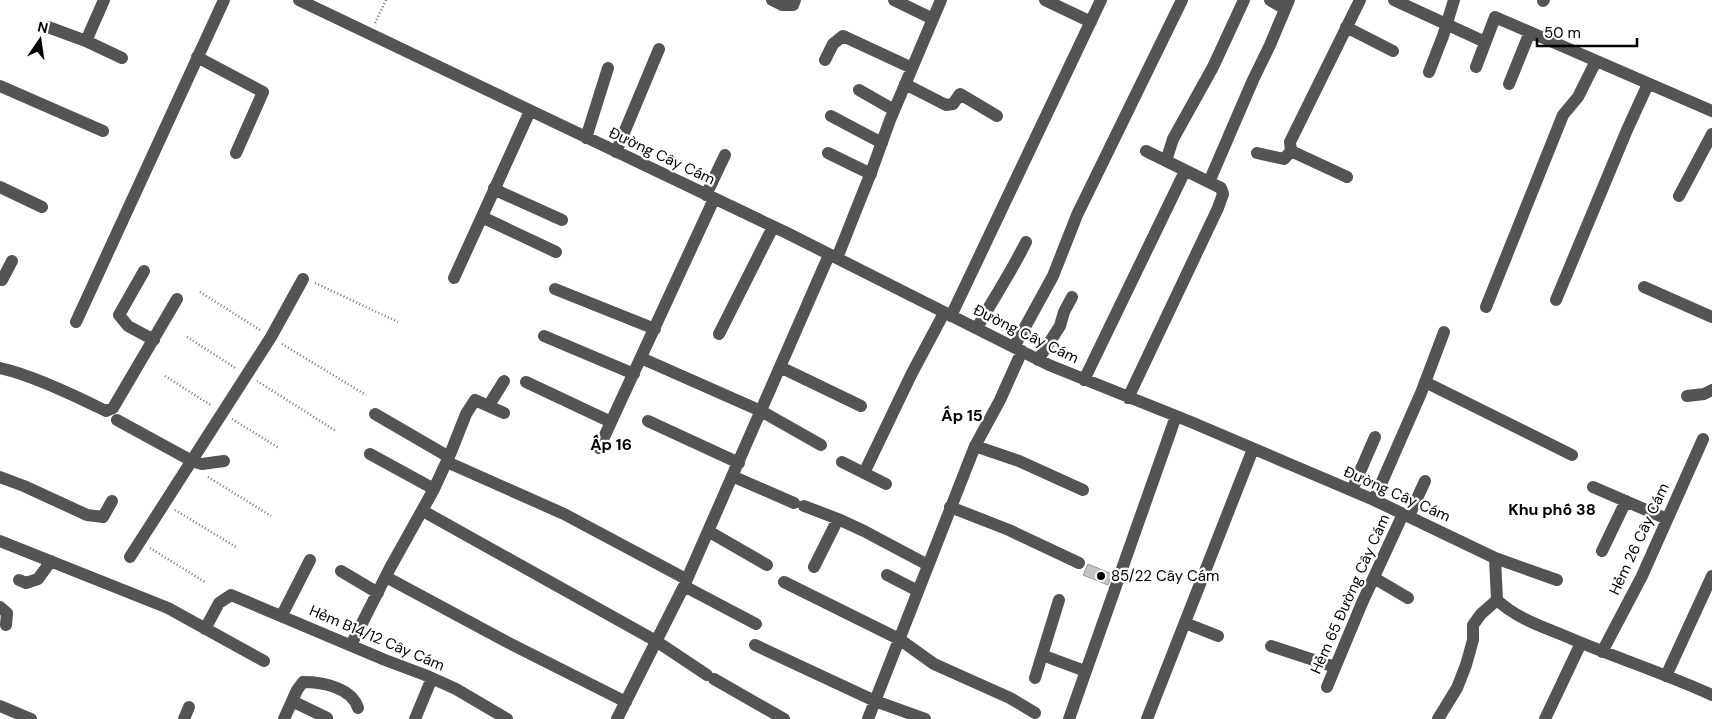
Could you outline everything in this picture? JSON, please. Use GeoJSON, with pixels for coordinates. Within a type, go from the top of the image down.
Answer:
{"type":"FeatureCollection","features":[{"type":"Feature","properties":{"kind":"street"},"geometry":{"type":"LineString","coordinates":[[86,41],[104,0]]}},
{"type":"Feature","properties":{"kind":"street"},"geometry":{"type":"LineString","coordinates":[[76,322],[224,0]]}},
{"type":"Feature","properties":{"kind":"street","name":"Đường Cây Cám"},"geometry":{"type":"LineString","coordinates":[[299,0],[787,233],[1038,360],[1352,490],[1495,558],[1557,580]]}},
{"type":"Feature","properties":{"kind":"street"},"geometry":{"type":"LineString","coordinates":[[772,0],[782,5],[793,5],[795,0]]}},
{"type":"Feature","properties":{"kind":"street"},"geometry":{"type":"LineString","coordinates":[[894,0],[933,19]]}},
{"type":"Feature","properties":{"kind":"street"},"geometry":{"type":"LineString","coordinates":[[617,719],[685,582],[780,367],[833,257],[870,174],[894,110],[941,0]]}},
{"type":"Feature","properties":{"kind":"street"},"geometry":{"type":"LineString","coordinates":[[1046,0],[1090,22]]}},
{"type":"Feature","properties":{"kind":"street"},"geometry":{"type":"LineString","coordinates":[[864,473],[911,375],[947,315],[1101,0]]}},
{"type":"Feature","properties":{"kind":"street"},"geometry":{"type":"LineString","coordinates":[[868,719],[975,446],[1000,400],[1018,349],[1053,276],[1078,215],[1182,0]]}},
{"type":"Feature","properties":{"kind":"street"},"geometry":{"type":"LineString","coordinates":[[1166,161],[1173,140],[1213,67],[1244,0]]}},
{"type":"Feature","properties":{"kind":"street"},"geometry":{"type":"LineString","coordinates":[[1209,182],[1287,4],[1270,0]]}},
{"type":"Feature","properties":{"kind":"street"},"geometry":{"type":"LineString","coordinates":[[1257,153],[1284,159],[1291,151],[1290,142],[1360,0]]}},
{"type":"Feature","properties":{"kind":"street"},"geometry":{"type":"LineString","coordinates":[[1394,0],[1485,42]]}},
{"type":"Feature","properties":{"kind":"street"},"geometry":{"type":"LineString","coordinates":[[1429,72],[1454,0]]}},
{"type":"Feature","properties":{"kind":"street"},"geometry":{"type":"LineString","coordinates":[[1476,67],[1495,17],[1712,111]]}},
{"type":"Feature","properties":{"kind":"street"},"geometry":{"type":"LineString","coordinates":[[48,27],[86,41],[122,58]]}},
{"type":"Feature","properties":{"kind":"street"},"geometry":{"type":"LineString","coordinates":[[1346,27],[1393,51]]}},
{"type":"Feature","properties":{"kind":"street"},"geometry":{"type":"LineString","coordinates":[[1509,84],[1530,32]]}},
{"type":"Feature","properties":{"kind":"street"},"geometry":{"type":"LineString","coordinates":[[825,60],[833,44],[843,36],[912,68]]}},
{"type":"Feature","properties":{"kind":"street"},"geometry":{"type":"LineString","coordinates":[[616,152],[659,49]]}},
{"type":"Feature","properties":{"kind":"street"},"geometry":{"type":"LineString","coordinates":[[197,57],[262,92],[236,153]]}},
{"type":"Feature","properties":{"kind":"street"},"geometry":{"type":"LineString","coordinates":[[1486,307],[1564,115],[1578,97],[1596,61]]}},
{"type":"Feature","properties":{"kind":"street"},"geometry":{"type":"LineString","coordinates":[[586,138],[608,68]]}},
{"type":"Feature","properties":{"kind":"street"},"geometry":{"type":"LineString","coordinates":[[906,84],[946,105],[953,104],[960,94],[997,116]]}},
{"type":"Feature","properties":{"kind":"street"},"geometry":{"type":"LineString","coordinates":[[1556,300],[1648,84]]}},
{"type":"Feature","properties":{"kind":"street"},"geometry":{"type":"LineString","coordinates":[[0,86],[103,131]]}},
{"type":"Feature","properties":{"kind":"street"},"geometry":{"type":"LineString","coordinates":[[859,90],[894,110]]}},
{"type":"Feature","properties":{"kind":"street"},"geometry":{"type":"LineString","coordinates":[[454,278],[530,111]]}},
{"type":"Feature","properties":{"kind":"street"},"geometry":{"type":"LineString","coordinates":[[831,116],[882,143]]}},
{"type":"Feature","properties":{"kind":"street"},"geometry":{"type":"LineString","coordinates":[[1680,196],[1707,157],[1712,134]]}},
{"type":"Feature","properties":{"kind":"street"},"geometry":{"type":"LineString","coordinates":[[1128,398],[1218,208],[1223,191],[1222,188],[1146,151]]}},
{"type":"Feature","properties":{"kind":"street"},"geometry":{"type":"LineString","coordinates":[[1291,151],[1347,178]]}},
{"type":"Feature","properties":{"kind":"street"},"geometry":{"type":"LineString","coordinates":[[828,153],[870,174]]}},
{"type":"Feature","properties":{"kind":"street"},"geometry":{"type":"LineString","coordinates":[[599,448],[654,329],[710,197],[725,155]]}},
{"type":"Feature","properties":{"kind":"street"},"geometry":{"type":"LineString","coordinates":[[1084,380],[1185,171]]}},
{"type":"Feature","properties":{"kind":"street"},"geometry":{"type":"LineString","coordinates":[[0,187],[42,207]]}},
{"type":"Feature","properties":{"kind":"street"},"geometry":{"type":"LineString","coordinates":[[494,188],[502,194],[562,220]]}},
{"type":"Feature","properties":{"kind":"street"},"geometry":{"type":"LineString","coordinates":[[482,217],[556,252]]}},
{"type":"Feature","properties":{"kind":"street"},"geometry":{"type":"LineString","coordinates":[[719,334],[773,227]]}},
{"type":"Feature","properties":{"kind":"street"},"geometry":{"type":"LineString","coordinates":[[977,328],[1014,267],[1026,242]]}},
{"type":"Feature","properties":{"kind":"street"},"geometry":{"type":"LineString","coordinates":[[0,279],[2,280],[12,261]]}},
{"type":"Feature","properties":{"kind":"street"},"geometry":{"type":"LineString","coordinates":[[144,271],[119,314],[128,326],[154,340]]}},
{"type":"Feature","properties":{"kind":"street"},"geometry":{"type":"LineString","coordinates":[[130,557],[271,337],[303,278]]}},
{"type":"Feature","properties":{"kind":"street"},"geometry":{"type":"LineString","coordinates":[[1644,287],[1712,317]]}},
{"type":"Feature","properties":{"kind":"street"},"geometry":{"type":"LineString","coordinates":[[555,289],[654,329]]}},
{"type":"Feature","properties":{"kind":"street"},"geometry":{"type":"LineString","coordinates":[[1038,360],[1060,326],[1072,296]]}},
{"type":"Feature","properties":{"kind":"street"},"geometry":{"type":"LineString","coordinates":[[0,368],[10,370],[106,411],[113,408],[177,299]]}},
{"type":"Feature","properties":{"kind":"street"},"geometry":{"type":"LineString","coordinates":[[1374,500],[1425,382],[1444,332]]}},
{"type":"Feature","properties":{"kind":"street"},"geometry":{"type":"LineString","coordinates":[[544,336],[634,374]]}},
{"type":"Feature","properties":{"kind":"street"},"geometry":{"type":"LineString","coordinates":[[641,358],[761,411],[821,445]]}},
{"type":"Feature","properties":{"kind":"street"},"geometry":{"type":"LineString","coordinates":[[780,367],[861,406]]}},
{"type":"Feature","properties":{"kind":"street"},"geometry":{"type":"LineString","coordinates":[[489,405],[504,381]]}},
{"type":"Feature","properties":{"kind":"street"},"geometry":{"type":"LineString","coordinates":[[526,382],[611,422]]}},
{"type":"Feature","properties":{"kind":"street"},"geometry":{"type":"LineString","coordinates":[[1425,382],[1572,455]]}},
{"type":"Feature","properties":{"kind":"street"},"geometry":{"type":"LineString","coordinates":[[1687,396],[1704,394],[1712,390]]}},
{"type":"Feature","properties":{"kind":"street"},"geometry":{"type":"LineString","coordinates":[[351,645],[423,511],[448,459],[466,414],[475,400],[504,413]]}},
{"type":"Feature","properties":{"kind":"street"},"geometry":{"type":"LineString","coordinates":[[375,414],[448,459],[564,514],[756,624]]}},
{"type":"Feature","properties":{"kind":"street"},"geometry":{"type":"LineString","coordinates":[[1069,719],[1176,416]]}},
{"type":"Feature","properties":{"kind":"street"},"geometry":{"type":"LineString","coordinates":[[117,420],[191,463],[202,464],[224,461]]}},
{"type":"Feature","properties":{"kind":"street"},"geometry":{"type":"LineString","coordinates":[[648,422],[739,462]]}},
{"type":"Feature","properties":{"kind":"street"},"geometry":{"type":"LineString","coordinates":[[1352,490],[1375,437]]}},
{"type":"Feature","properties":{"kind":"street","name":"Hẻm 26 Cây Cám"},"geometry":{"type":"LineString","coordinates":[[1602,652],[1642,576],[1703,439]]}},
{"type":"Feature","properties":{"kind":"street"},"geometry":{"type":"LineString","coordinates":[[975,446],[1019,462],[1083,490]]}},
{"type":"Feature","properties":{"kind":"street"},"geometry":{"type":"LineString","coordinates":[[1147,719],[1253,450]]}},
{"type":"Feature","properties":{"kind":"street"},"geometry":{"type":"LineString","coordinates":[[370,454],[434,489]]}},
{"type":"Feature","properties":{"kind":"street"},"geometry":{"type":"LineString","coordinates":[[842,462],[886,484]]}},
{"type":"Feature","properties":{"kind":"street"},"geometry":{"type":"LineString","coordinates":[[732,476],[838,519],[928,564]]}},
{"type":"Feature","properties":{"kind":"street"},"geometry":{"type":"LineString","coordinates":[[0,477],[97,518],[103,517],[112,501]]}},
{"type":"Feature","properties":{"kind":"street","name":"Hẻm 65 Đường Cây Cám"},"geometry":{"type":"LineString","coordinates":[[1327,687],[1374,578],[1425,481]]}},
{"type":"Feature","properties":{"kind":"street"},"geometry":{"type":"LineString","coordinates":[[1593,487],[1667,519]]}},
{"type":"Feature","properties":{"kind":"street"},"geometry":{"type":"LineString","coordinates":[[1602,551],[1626,501]]}},
{"type":"Feature","properties":{"kind":"street"},"geometry":{"type":"LineString","coordinates":[[950,507],[1009,530],[1079,563]]}},
{"type":"Feature","properties":{"kind":"street"},"geometry":{"type":"LineString","coordinates":[[423,511],[656,641],[710,677],[784,719]]}},
{"type":"Feature","properties":{"kind":"street"},"geometry":{"type":"LineString","coordinates":[[814,566],[838,519]]}},
{"type":"Feature","properties":{"kind":"street"},"geometry":{"type":"LineString","coordinates":[[708,531],[767,565]]}},
{"type":"Feature","properties":{"kind":"street"},"geometry":{"type":"LineString","coordinates":[[0,540],[168,608],[264,660]]}},
{"type":"Feature","properties":{"kind":"street"},"geometry":{"type":"LineString","coordinates":[[1495,558],[1497,600],[1507,610],[1602,652],[1712,695]]}},
{"type":"Feature","properties":{"kind":"street"},"geometry":{"type":"LineString","coordinates":[[282,615],[310,560]]}},
{"type":"Feature","properties":{"kind":"street"},"geometry":{"type":"LineString","coordinates":[[19,580],[26,583],[38,579],[51,561]]}},
{"type":"Feature","properties":{"kind":"street"},"geometry":{"type":"LineString","coordinates":[[341,571],[378,594]]}},
{"type":"Feature","properties":{"kind":"street"},"geometry":{"type":"LineString","coordinates":[[887,575],[918,591]]}},
{"type":"Feature","properties":{"kind":"street"},"geometry":{"type":"LineString","coordinates":[[1666,676],[1712,576]]}},
{"type":"Feature","properties":{"kind":"street"},"geometry":{"type":"LineString","coordinates":[[386,577],[507,642],[517,645],[532,655],[626,702]]}},
{"type":"Feature","properties":{"kind":"street"},"geometry":{"type":"LineString","coordinates":[[1374,578],[1408,598]]}},
{"type":"Feature","properties":{"kind":"street"},"geometry":{"type":"LineString","coordinates":[[784,582],[899,640],[934,664],[1010,698],[1035,713]]}},
{"type":"Feature","properties":{"kind":"street","name":"Hẻm B14/12 Cây Cám"},"geometry":{"type":"LineString","coordinates":[[205,629],[219,603],[231,595],[432,678],[507,719]]}},
{"type":"Feature","properties":{"kind":"street"},"geometry":{"type":"LineString","coordinates":[[1035,678],[1059,600]]}},
{"type":"Feature","properties":{"kind":"street"},"geometry":{"type":"LineString","coordinates":[[1438,719],[1457,688],[1466,665],[1473,640],[1473,625],[1481,614],[1497,600]]}},
{"type":"Feature","properties":{"kind":"street"},"geometry":{"type":"LineString","coordinates":[[0,607],[7,613],[6,626]]}},
{"type":"Feature","properties":{"kind":"street"},"geometry":{"type":"LineString","coordinates":[[1185,623],[1218,636]]}},
{"type":"Feature","properties":{"kind":"street"},"geometry":{"type":"LineString","coordinates":[[1544,719],[1581,643]]}},
{"type":"Feature","properties":{"kind":"street"},"geometry":{"type":"LineString","coordinates":[[755,645],[875,701],[925,719]]}},
{"type":"Feature","properties":{"kind":"street"},"geometry":{"type":"LineString","coordinates":[[1271,646],[1335,667]]}},
{"type":"Feature","properties":{"kind":"street"},"geometry":{"type":"LineString","coordinates":[[1042,654],[1085,671]]}},
{"type":"Feature","properties":{"kind":"street"},"geometry":{"type":"LineString","coordinates":[[416,719],[432,678]]}},
{"type":"Feature","properties":{"kind":"street"},"geometry":{"type":"LineString","coordinates":[[284,719],[297,690],[304,682],[317,682],[349,693],[356,700],[358,708]]}},
{"type":"Feature","properties":{"kind":"street"},"geometry":{"type":"LineString","coordinates":[[292,701],[327,718]]}},
{"type":"Feature","properties":{"kind":"street"},"geometry":{"type":"LineString","coordinates":[[0,706],[31,719]]}},
{"type":"Feature","properties":{"kind":"street"},"geometry":{"type":"LineString","coordinates":[[184,719],[189,707]]}},
{"type":"Feature","properties":{"kind":"path"},"geometry":{"type":"LineString","coordinates":[[370,34],[386,0]]}},
{"type":"Feature","properties":{"kind":"path"},"geometry":{"type":"LineString","coordinates":[[303,278],[398,322]]}},
{"type":"Feature","properties":{"kind":"path"},"geometry":{"type":"LineString","coordinates":[[200,292],[366,395]]}},
{"type":"Feature","properties":{"kind":"path"},"geometry":{"type":"LineString","coordinates":[[187,337],[336,431]]}},
{"type":"Feature","properties":{"kind":"path"},"geometry":{"type":"LineString","coordinates":[[165,376],[279,448]]}},
{"type":"Feature","properties":{"kind":"path"},"geometry":{"type":"LineString","coordinates":[[191,463],[271,516]]}},
{"type":"Feature","properties":{"kind":"path"},"geometry":{"type":"LineString","coordinates":[[165,504],[236,547]]}},
{"type":"Feature","properties":{"kind":"path"},"geometry":{"type":"LineString","coordinates":[[140,542],[205,582]]}},
{"type":"Feature","properties":{"kind":"building","name":"85/22 Cây Cám"},"geometry":{"type":"Polygon","coordinates":[[[1088,564],[1112,574],[1108,585],[1083,575],[1088,564]]]}},
{"type":"Feature","properties":{"kind":"place","name":"85/22 Cây Cám"},"geometry":{"type":"Point","coordinates":[1101,576]}},
{"type":"Feature","properties":{"kind":"district","name":"Ấp 15"},"geometry":{"type":"Point","coordinates":[962,415]}},
{"type":"Feature","properties":{"kind":"district","name":"Ấp 16"},"geometry":{"type":"Point","coordinates":[611,444]}},
{"type":"Feature","properties":{"kind":"district","name":"Khu phố 38"},"geometry":{"type":"Point","coordinates":[1552,509]}}]}
